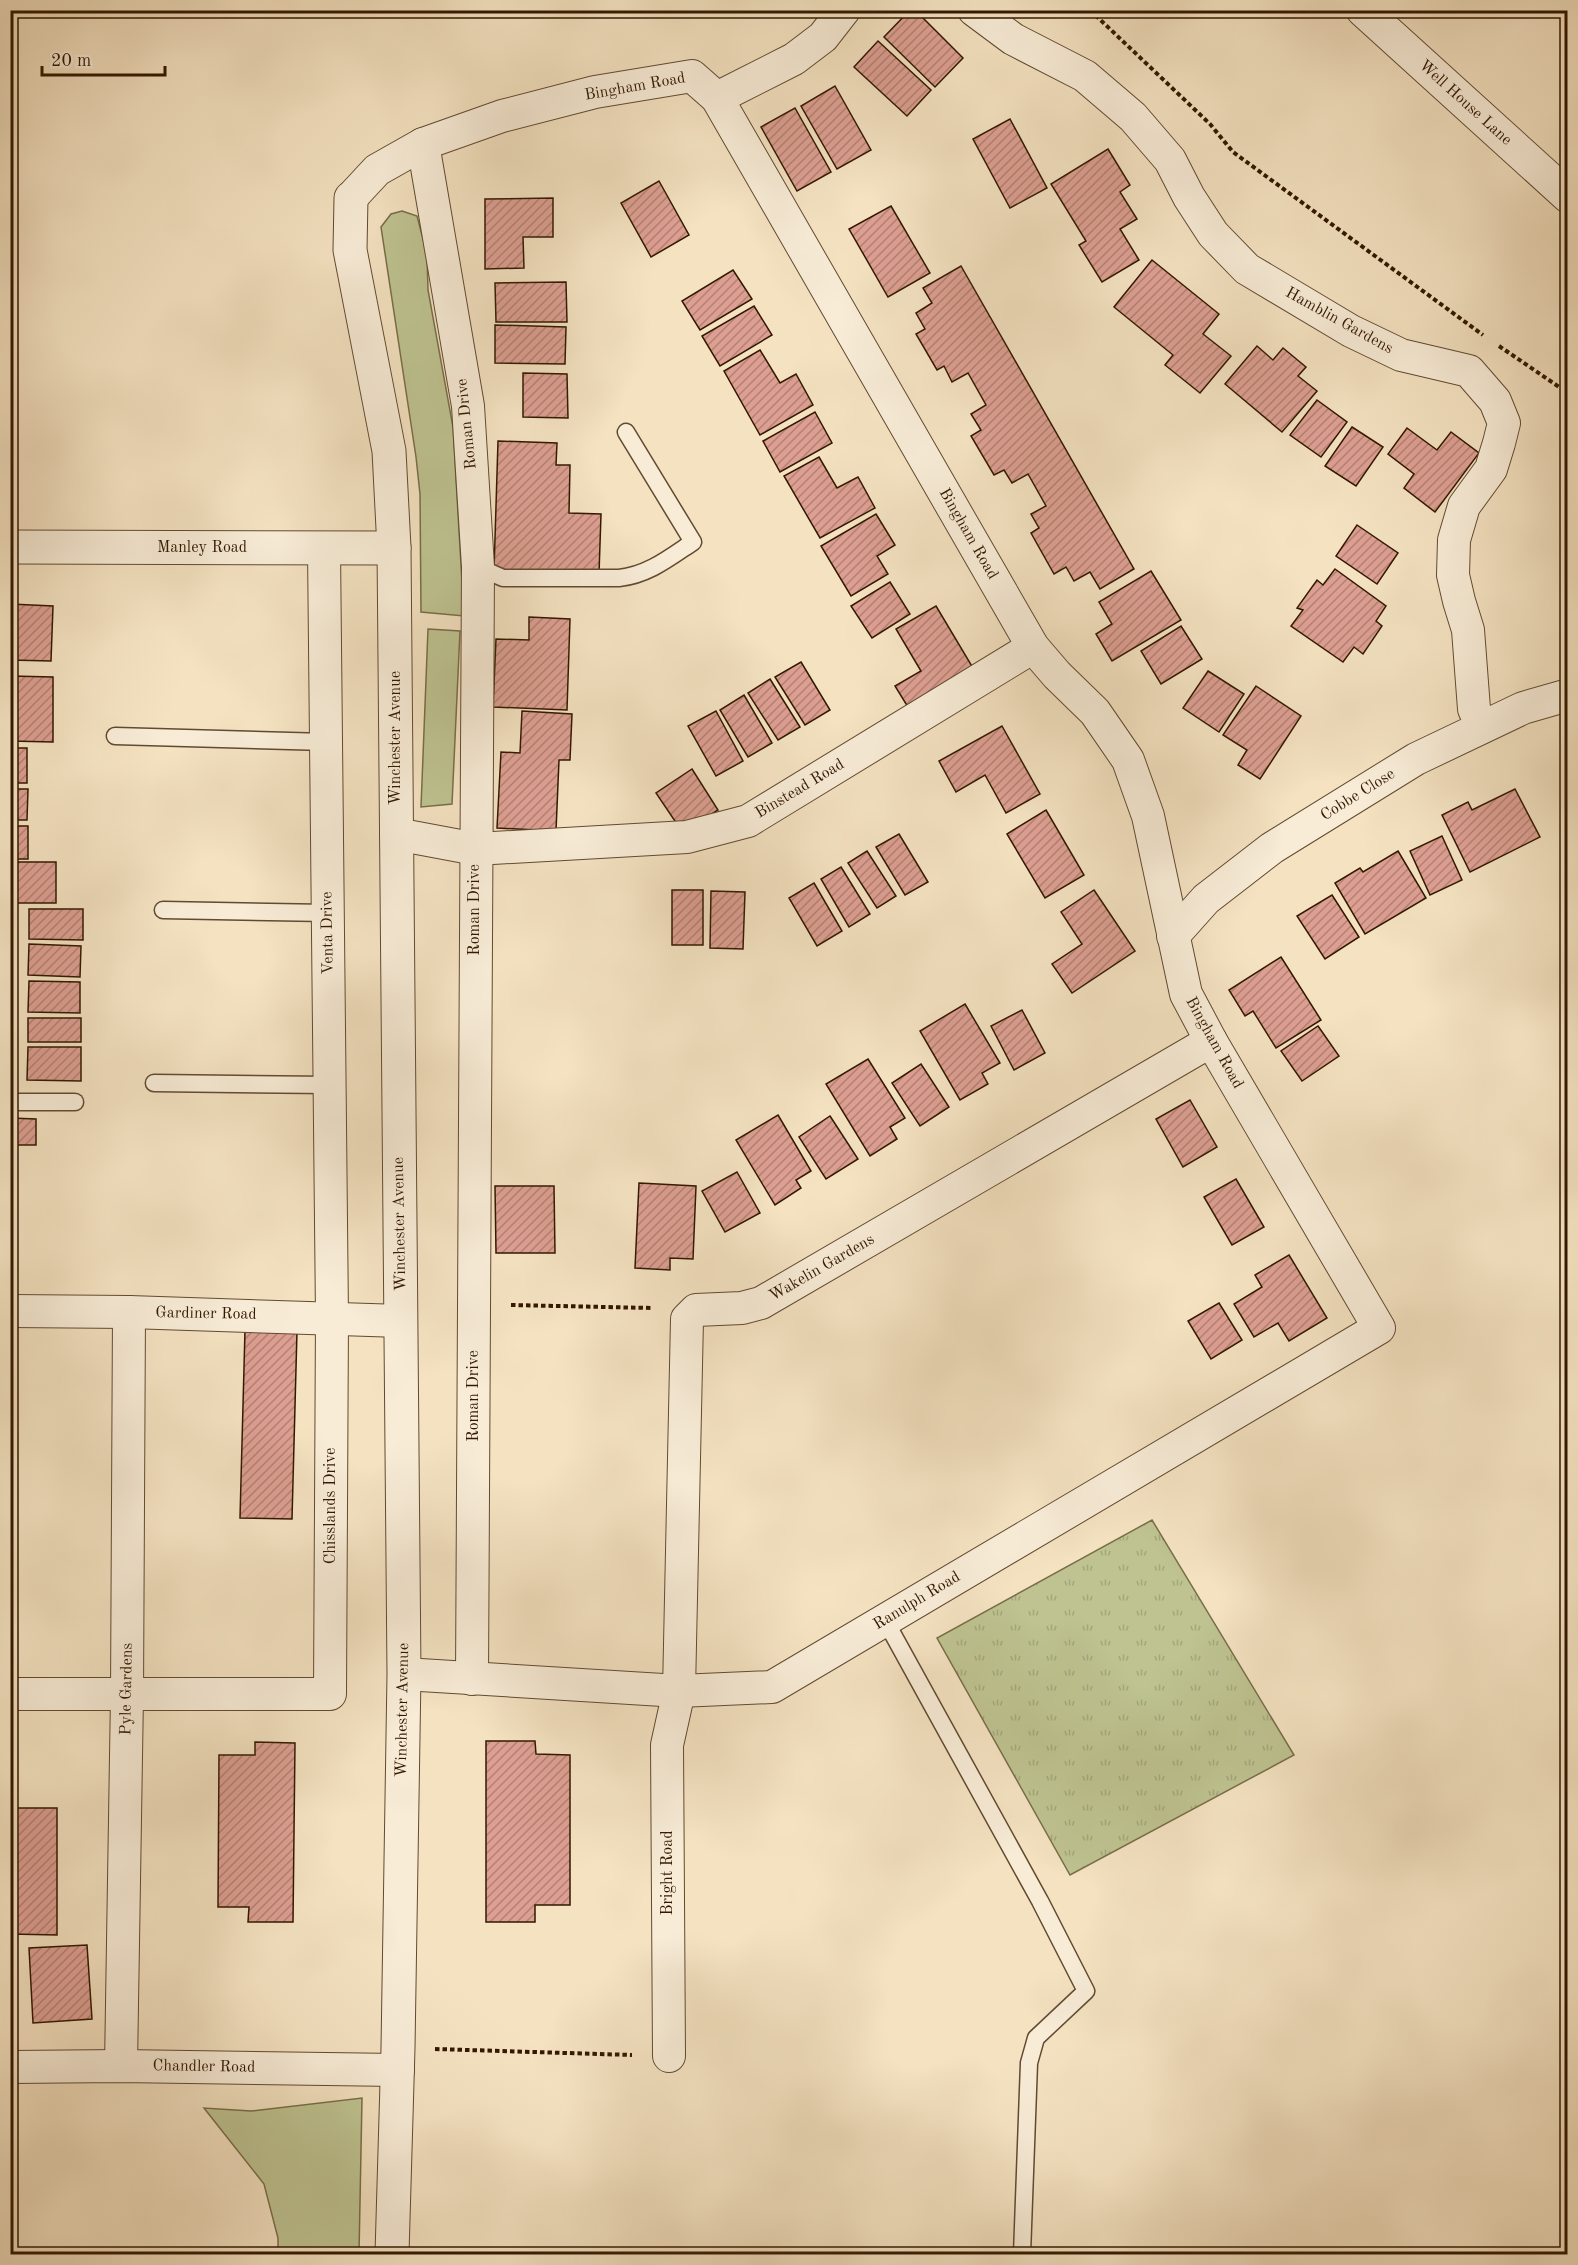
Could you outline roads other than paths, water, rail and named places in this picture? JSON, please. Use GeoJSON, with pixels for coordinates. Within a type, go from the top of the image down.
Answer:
{"type":"FeatureCollection","features":[{"type":"Feature","properties":{"kind":"street"},"geometry":{"type":"LineString","coordinates":[[717,98],[794,59],[823,37],[844,10]]}},
{"type":"Feature","properties":{"kind":"street","name":"Hamblin Gardens"},"geometry":{"type":"LineString","coordinates":[[974,10],[1013,39],[1085,76],[1133,117],[1170,160],[1189,197],[1213,234],[1247,269],[1351,331],[1401,355],[1469,371],[1496,401],[1504,423],[1499,443],[1491,469],[1464,506],[1454,540],[1453,575],[1468,630],[1474,709],[1482,727]]}},
{"type":"Feature","properties":{"kind":"street","name":"Well House Lane"},"geometry":{"type":"LineString","coordinates":[[1363,10],[1568,196]]}},
{"type":"Feature","properties":{"kind":"street","name":"Bingham Road"},"geometry":{"type":"LineString","coordinates":[[351,198],[377,170],[423,144],[502,116],[595,92],[692,76],[717,98],[1034,647],[1057,675],[1095,712],[1128,760],[1148,816],[1186,994],[1211,1041],[1380,1328]]}},
{"type":"Feature","properties":{"kind":"street","name":"Roman Drive"},"geometry":{"type":"LineString","coordinates":[[423,144],[468,406],[478,567],[472,1679]]}},
{"type":"Feature","properties":{"kind":"street","name":"Winchester Avenue"},"geometry":{"type":"LineString","coordinates":[[351,198],[350,250],[389,451],[394,548],[404,1674],[398,2059],[392,2254]]}},
{"type":"Feature","properties":{"kind":"street","name":"Manley Road"},"geometry":{"type":"LineString","coordinates":[[10,547],[394,548]]}},
{"type":"Feature","properties":{"kind":"street","name":"Venta Drive"},"geometry":{"type":"LineString","coordinates":[[324,549],[332,1317]]}},
{"type":"Feature","properties":{"kind":"street","name":"Binstead Road"},"geometry":{"type":"LineString","coordinates":[[396,834],[476,849],[687,837],[748,820],[1034,647]]}},
{"type":"Feature","properties":{"kind":"street","name":"Cobbe Close"},"geometry":{"type":"LineString","coordinates":[[1173,936],[1206,899],[1272,848],[1416,759],[1523,708],[1568,695]]}},
{"type":"Feature","properties":{"kind":"street","name":"Wakelin Gardens"},"geometry":{"type":"LineString","coordinates":[[679,1691],[687,1319],[696,1310],[742,1308],[761,1303],[1211,1041]]}},
{"type":"Feature","properties":{"kind":"street","name":"Gardiner Road"},"geometry":{"type":"LineString","coordinates":[[10,1311],[332,1317],[401,1321]]}},
{"type":"Feature","properties":{"kind":"street","name":"Pyle Gardens"},"geometry":{"type":"LineString","coordinates":[[121,2066],[127,1695],[129,1312]]}},
{"type":"Feature","properties":{"kind":"street","name":"Chisslands Drive"},"geometry":{"type":"LineString","coordinates":[[127,1695],[330,1694],[332,1317]]}},
{"type":"Feature","properties":{"kind":"street","name":"Ranulph Road"},"geometry":{"type":"LineString","coordinates":[[404,1674],[679,1691],[771,1687],[1380,1328]]}},
{"type":"Feature","properties":{"kind":"street","name":"Bright Road"},"geometry":{"type":"LineString","coordinates":[[669,2056],[667,1745],[679,1691]]}},
{"type":"Feature","properties":{"kind":"street"},"geometry":{"type":"LineString","coordinates":[[10,1694],[127,1695]]}},
{"type":"Feature","properties":{"kind":"street","name":"Chandler Road"},"geometry":{"type":"LineString","coordinates":[[10,2067],[398,2059]]}},
{"type":"Feature","properties":{"kind":"lane"},"geometry":{"type":"LineString","coordinates":[[478,567],[503,578],[637,577],[693,542],[626,432]]}},
{"type":"Feature","properties":{"kind":"lane"},"geometry":{"type":"LineString","coordinates":[[115,736],[326,742]]}},
{"type":"Feature","properties":{"kind":"lane"},"geometry":{"type":"LineString","coordinates":[[164,910],[328,912]]}},
{"type":"Feature","properties":{"kind":"lane"},"geometry":{"type":"LineString","coordinates":[[154,1083],[330,1085]]}},
{"type":"Feature","properties":{"kind":"lane"},"geometry":{"type":"LineString","coordinates":[[10,1102],[75,1102]]}},
{"type":"Feature","properties":{"kind":"lane"},"geometry":{"type":"LineString","coordinates":[[885,1620],[1040,1901],[1086,1991],[1036,2037],[1029,2063],[1022,2254]]}}]}
